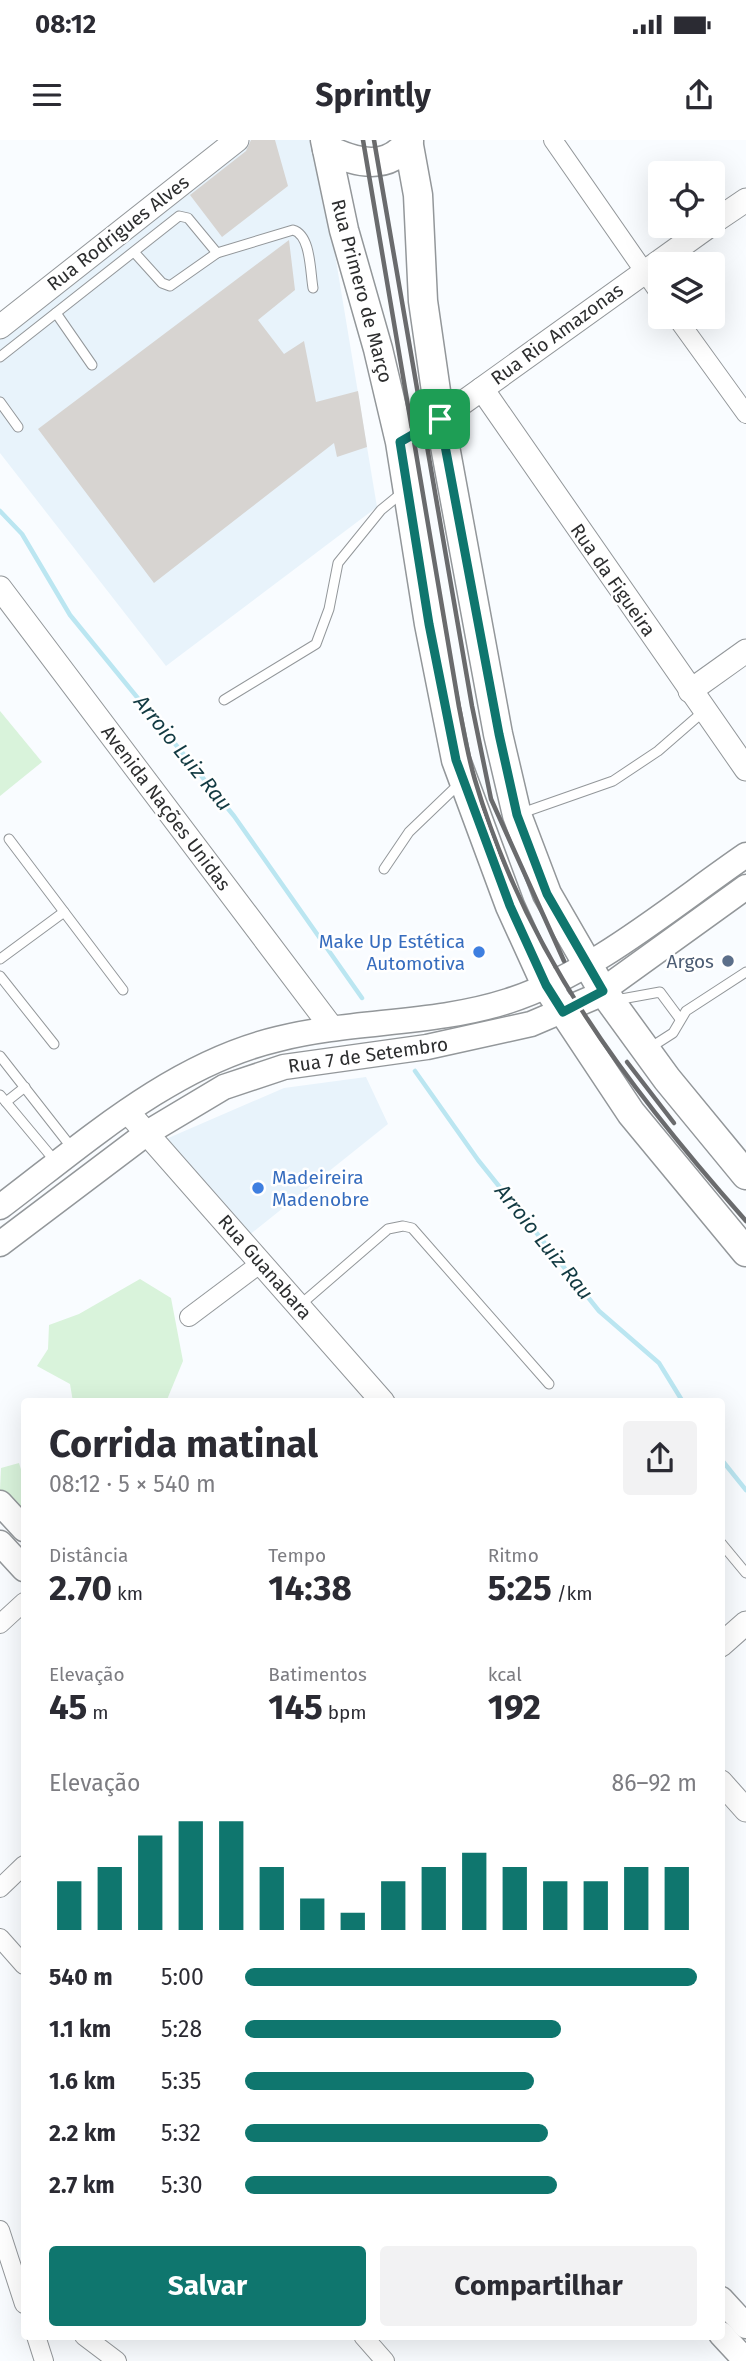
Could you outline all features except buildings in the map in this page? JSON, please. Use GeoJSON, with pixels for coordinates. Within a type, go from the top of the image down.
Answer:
{"type":"FeatureCollection","features":[{"type":"Feature","properties":{"kind":"main road"},"geometry":{"type":"LineString","coordinates":[[326,144],[351,160],[381,163],[397,155],[409,140]]}},
{"type":"Feature","properties":{"kind":"main road"},"geometry":{"type":"LineString","coordinates":[[409,140],[418,195],[423,301],[440,419],[499,734],[517,815],[547,894],[606,996],[746,1175]]}},
{"type":"Feature","properties":{"kind":"main road","name":"Rua Primero de Março"},"geometry":{"type":"LineString","coordinates":[[326,144],[344,230],[378,349],[400,442],[429,624],[456,760],[510,906],[546,985],[631,1113],[746,1252]]}},
{"type":"Feature","properties":{"kind":"main road","name":"Rua 7 de Setembro"},"geometry":{"type":"LineString","coordinates":[[0,1208],[127,1111],[212,1062],[276,1039],[506,1002],[586,964],[746,855]]}},
{"type":"Feature","properties":{"kind":"main road","name":"Rua 7 de Setembro"},"geometry":{"type":"LineString","coordinates":[[0,1244],[147,1133],[224,1087],[284,1067],[480,1038],[606,996],[746,887]]}},
{"type":"Feature","properties":{"kind":"main road"},"geometry":{"type":"LineString","coordinates":[[0,1503],[21,1526]]}},
{"type":"Feature","properties":{"kind":"main road"},"geometry":{"type":"LineString","coordinates":[[0,1543],[21,1566]]}},
{"type":"Feature","properties":{"kind":"main road"},"geometry":{"type":"LineString","coordinates":[[725,2303],[746,2326]]}},
{"type":"Feature","properties":{"kind":"main road"},"geometry":{"type":"LineString","coordinates":[[725,2338],[746,2361]]}},
{"type":"Feature","properties":{"kind":"street"},"geometry":{"type":"LineString","coordinates":[[553,140],[648,278]]}},
{"type":"Feature","properties":{"kind":"street","name":"Rua Rodrigues Alves"},"geometry":{"type":"LineString","coordinates":[[0,327],[235,141]]}},
{"type":"Feature","properties":{"kind":"street","name":"Rua Rio Amazonas"},"geometry":{"type":"LineString","coordinates":[[725,215],[746,200]]}},
{"type":"Feature","properties":{"kind":"street","name":"Rua Rio Amazonas"},"geometry":{"type":"LineString","coordinates":[[400,442],[440,419],[692,238]]}},
{"type":"Feature","properties":{"kind":"street"},"geometry":{"type":"LineString","coordinates":[[685,329],[746,414]]}},
{"type":"Feature","properties":{"kind":"street","name":"Rua da Figueira"},"geometry":{"type":"LineString","coordinates":[[482,388],[746,769]]}},
{"type":"Feature","properties":{"kind":"street","name":"Avenida Nações Unidas"},"geometry":{"type":"LineString","coordinates":[[0,588],[332,1028]]}},
{"type":"Feature","properties":{"kind":"street"},"geometry":{"type":"LineString","coordinates":[[690,691],[746,651]]}},
{"type":"Feature","properties":{"kind":"street","name":"Rua Guanabara"},"geometry":{"type":"LineString","coordinates":[[127,1111],[380,1398]]}},
{"type":"Feature","properties":{"kind":"street"},"geometry":{"type":"LineString","coordinates":[[189,1317],[261,1263]]}},
{"type":"Feature","properties":{"kind":"street"},"geometry":{"type":"LineString","coordinates":[[0,1624],[21,1605]]}},
{"type":"Feature","properties":{"kind":"street"},"geometry":{"type":"LineString","coordinates":[[725,1641],[746,1623]]}},
{"type":"Feature","properties":{"kind":"street"},"geometry":{"type":"LineString","coordinates":[[725,1786],[746,1810]]}},
{"type":"Feature","properties":{"kind":"street"},"geometry":{"type":"LineString","coordinates":[[0,1888],[21,1868]]}},
{"type":"Feature","properties":{"kind":"street"},"geometry":{"type":"LineString","coordinates":[[0,1938],[21,1962]]}},
{"type":"Feature","properties":{"kind":"street"},"geometry":{"type":"LineString","coordinates":[[0,2230],[21,2288]]}},
{"type":"Feature","properties":{"kind":"street"},"geometry":{"type":"LineString","coordinates":[[0,2273],[21,2292]]}},
{"type":"Feature","properties":{"kind":"street"},"geometry":{"type":"LineString","coordinates":[[37,2340],[44,2361]]}},
{"type":"Feature","properties":{"kind":"street"},"geometry":{"type":"LineString","coordinates":[[89,2340],[117,2361]]}},
{"type":"Feature","properties":{"kind":"street"},"geometry":{"type":"LineString","coordinates":[[367,2340],[385,2361]]}},
{"type":"Feature","properties":{"kind":"lane"},"geometry":{"type":"LineString","coordinates":[[0,357],[181,216],[188,218],[217,253]]}},
{"type":"Feature","properties":{"kind":"lane"},"geometry":{"type":"LineString","coordinates":[[134,251],[162,283],[170,286],[217,253],[293,230],[298,231],[305,240],[313,288]]}},
{"type":"Feature","properties":{"kind":"lane"},"geometry":{"type":"LineString","coordinates":[[56,313],[92,365]]}},
{"type":"Feature","properties":{"kind":"lane"},"geometry":{"type":"LineString","coordinates":[[0,402],[18,427]]}},
{"type":"Feature","properties":{"kind":"lane"},"geometry":{"type":"LineString","coordinates":[[224,700],[316,644],[329,609],[338,563],[381,510],[407,488]]}},
{"type":"Feature","properties":{"kind":"lane"},"geometry":{"type":"LineString","coordinates":[[517,815],[612,781],[658,751],[704,711]]}},
{"type":"Feature","properties":{"kind":"lane"},"geometry":{"type":"LineString","coordinates":[[384,870],[409,832],[463,781]]}},
{"type":"Feature","properties":{"kind":"lane"},"geometry":{"type":"LineString","coordinates":[[9,839],[122,990]]}},
{"type":"Feature","properties":{"kind":"lane"},"geometry":{"type":"LineString","coordinates":[[0,959],[64,912]]}},
{"type":"Feature","properties":{"kind":"lane"},"geometry":{"type":"LineString","coordinates":[[646,1050],[673,1032],[686,1011],[746,972]]}},
{"type":"Feature","properties":{"kind":"lane"},"geometry":{"type":"LineString","coordinates":[[0,976],[54,1044]]}},
{"type":"Feature","properties":{"kind":"lane"},"geometry":{"type":"LineString","coordinates":[[606,996],[660,992],[680,1019]]}},
{"type":"Feature","properties":{"kind":"lane"},"geometry":{"type":"LineString","coordinates":[[0,1056],[25,1087],[66,1158]]}},
{"type":"Feature","properties":{"kind":"lane"},"geometry":{"type":"LineString","coordinates":[[25,1087],[3,1098],[66,1158]]}},
{"type":"Feature","properties":{"kind":"lane"},"geometry":{"type":"LineString","coordinates":[[299,1306],[388,1229],[403,1226],[412,1228],[549,1384]]}},
{"type":"Feature","properties":{"kind":"lane"},"geometry":{"type":"LineString","coordinates":[[725,1548],[746,1573]]}},
{"type":"Feature","properties":{"kind":"shaded area"},"geometry":{"type":"Polygon","coordinates":[[[251,140],[316,140],[377,507],[166,666],[0,453],[0,334],[251,140]]]}},
{"type":"Feature","properties":{"kind":"shaded area","name":"Madeireira Madenobre"},"geometry":{"type":"Polygon","coordinates":[[[366,1077],[388,1124],[248,1236],[166,1139],[284,1088],[366,1077]]]}},
{"type":"Feature","properties":{"kind":"green space"},"geometry":{"type":"Polygon","coordinates":[[[0,711],[42,762],[0,796],[0,711]]]}},
{"type":"Feature","properties":{"kind":"green space"},"geometry":{"type":"Polygon","coordinates":[[[140,1279],[171,1298],[183,1361],[168,1398],[72,1398],[70,1384],[37,1366],[48,1349],[49,1325],[79,1314],[140,1279]]]}},
{"type":"Feature","properties":{"kind":"green space"},"geometry":{"type":"Polygon","coordinates":[[[19,1463],[21,1513],[0,1490],[1,1468],[19,1463]]]}},
{"type":"Feature","properties":{"kind":"waterway","name":"Arroio Luiz Rau"},"geometry":{"type":"LineString","coordinates":[[0,511],[22,534],[70,615],[234,816],[362,998]]}},
{"type":"Feature","properties":{"kind":"waterway","name":"Arroio Luiz Rau"},"geometry":{"type":"LineString","coordinates":[[415,1071],[478,1160],[599,1311],[659,1363],[681,1398]]}},
{"type":"Feature","properties":{"kind":"waterway","name":"Arroio Luiz Rau"},"geometry":{"type":"LineString","coordinates":[[725,1464],[746,1490]]}},
{"type":"Feature","properties":{"kind":"railway"},"geometry":{"type":"LineString","coordinates":[[363,140],[459,707],[473,771],[496,843],[522,904],[585,1016],[661,1120],[746,1221]]}},
{"type":"Feature","properties":{"kind":"railway"},"geometry":{"type":"LineString","coordinates":[[374,140],[472,706],[491,799],[564,961]]}},
{"type":"Feature","properties":{"kind":"railway"},"geometry":{"type":"LineString","coordinates":[[627,1062],[674,1123]]}},
{"type":"Feature","properties":{"kind":"place","name":"Make Up Estética Automotiva"},"geometry":{"type":"Point","coordinates":[479,952]}},
{"type":"Feature","properties":{"kind":"place","name":"Argos"},"geometry":{"type":"Point","coordinates":[728,961]}},
{"type":"Feature","properties":{"kind":"place","name":"Madeireira Madenobre"},"geometry":{"type":"Point","coordinates":[258,1188]}},
{"type":"Feature","properties":{"kind":"route"},"geometry":{"type":"LineString","coordinates":[[440,419],[499,734],[517,815],[547,894],[603,991],[563,1012],[546,985],[510,906],[456,760],[429,624],[400,442],[440,419]]}}]}
